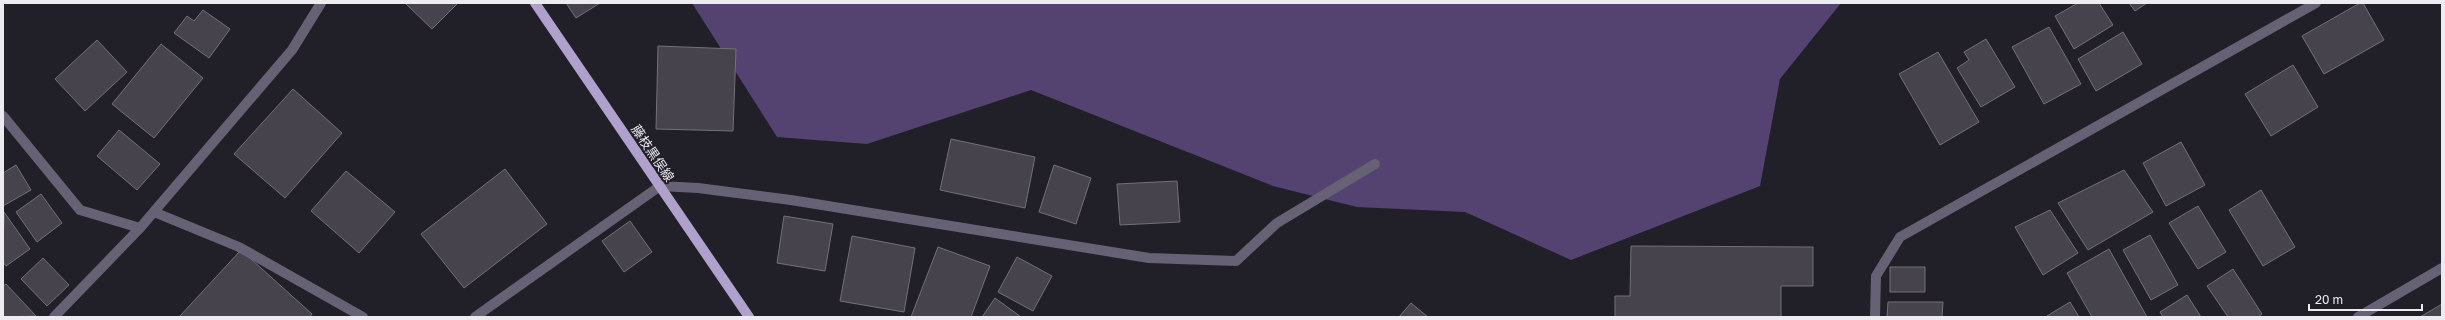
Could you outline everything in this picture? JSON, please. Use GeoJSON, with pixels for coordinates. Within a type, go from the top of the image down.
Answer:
{"type":"FeatureCollection","features":[{"type":"Feature","properties":{"kind":"main road","name":"藤枝黒俣線"},"geometry":{"type":"LineString","coordinates":[[535,3],[749,317]]}},
{"type":"Feature","properties":{"kind":"street"},"geometry":{"type":"LineString","coordinates":[[54,317],[140,228],[292,50],[321,3]]}},
{"type":"Feature","properties":{"kind":"street"},"geometry":{"type":"LineString","coordinates":[[1875,317],[1876,276],[1900,237],[2316,3]]}},
{"type":"Feature","properties":{"kind":"street"},"geometry":{"type":"LineString","coordinates":[[3,116],[80,210],[140,228]]}},
{"type":"Feature","properties":{"kind":"street"},"geometry":{"type":"LineString","coordinates":[[475,317],[660,186],[698,188],[791,200],[1148,258],[1236,261],[1277,223],[1375,164]]}},
{"type":"Feature","properties":{"kind":"street"},"geometry":{"type":"LineString","coordinates":[[154,212],[239,247],[363,317]]}},
{"type":"Feature","properties":{"kind":"street"},"geometry":{"type":"LineString","coordinates":[[2358,317],[2442,268]]}},
{"type":"Feature","properties":{"kind":"shaded area"},"geometry":{"type":"Polygon","coordinates":[[[692,3],[1841,3],[1780,79],[1760,186],[1571,260],[1465,212],[1357,207],[1273,186],[1031,90],[867,144],[777,137],[692,3]]]}},
{"type":"Feature","properties":{"kind":"building"},"geometry":{"type":"Polygon","coordinates":[[[405,3],[458,3],[432,29],[405,3]]]}},
{"type":"Feature","properties":{"kind":"building"},"geometry":{"type":"Polygon","coordinates":[[[566,3],[600,3],[576,18],[566,3]]]}},
{"type":"Feature","properties":{"kind":"building"},"geometry":{"type":"Polygon","coordinates":[[[2078,3],[2099,3],[2113,25],[2074,49],[2055,16],[2078,3]]]}},
{"type":"Feature","properties":{"kind":"building"},"geometry":{"type":"Polygon","coordinates":[[[2129,3],[2147,3],[2135,11],[2129,3]]]}},
{"type":"Feature","properties":{"kind":"building"},"geometry":{"type":"Polygon","coordinates":[[[2360,3],[2363,3],[2384,40],[2324,74],[2302,36],[2360,3]]]}},
{"type":"Feature","properties":{"kind":"building"},"geometry":{"type":"Polygon","coordinates":[[[203,10],[230,29],[209,58],[174,33],[187,16],[194,21],[203,10]]]}},
{"type":"Feature","properties":{"kind":"building"},"geometry":{"type":"Polygon","coordinates":[[[2049,27],[2081,84],[2044,104],[2012,47],[2049,27]]]}},
{"type":"Feature","properties":{"kind":"building"},"geometry":{"type":"Polygon","coordinates":[[[2123,32],[2142,64],[2096,91],[2078,59],[2123,32]]]}},
{"type":"Feature","properties":{"kind":"building"},"geometry":{"type":"Polygon","coordinates":[[[1986,39],[2015,87],[1981,107],[1957,68],[1969,60],[1964,52],[1986,39]]]}},
{"type":"Feature","properties":{"kind":"building"},"geometry":{"type":"Polygon","coordinates":[[[97,40],[127,72],[85,111],[55,79],[97,40]]]}},
{"type":"Feature","properties":{"kind":"building"},"geometry":{"type":"Polygon","coordinates":[[[161,44],[203,78],[154,138],[112,104],[161,44]]]}},
{"type":"Feature","properties":{"kind":"building"},"geometry":{"type":"Polygon","coordinates":[[[658,46],[736,49],[733,131],[656,129],[658,46]]]}},
{"type":"Feature","properties":{"kind":"building"},"geometry":{"type":"Polygon","coordinates":[[[1938,52],[1979,122],[1940,145],[1899,74],[1938,52]]]}},
{"type":"Feature","properties":{"kind":"building"},"geometry":{"type":"Polygon","coordinates":[[[2293,65],[2318,107],[2271,136],[2245,94],[2293,65]]]}},
{"type":"Feature","properties":{"kind":"building"},"geometry":{"type":"Polygon","coordinates":[[[293,89],[342,133],[285,198],[234,154],[293,89]]]}},
{"type":"Feature","properties":{"kind":"building"},"geometry":{"type":"Polygon","coordinates":[[[119,130],[160,164],[137,190],[97,156],[119,130]]]}},
{"type":"Feature","properties":{"kind":"building"},"geometry":{"type":"Polygon","coordinates":[[[951,139],[1035,157],[1025,208],[940,190],[951,139]]]}},
{"type":"Feature","properties":{"kind":"building"},"geometry":{"type":"Polygon","coordinates":[[[2181,142],[2205,185],[2166,206],[2143,163],[2181,142]]]}},
{"type":"Feature","properties":{"kind":"building"},"geometry":{"type":"Polygon","coordinates":[[[16,165],[31,190],[3,206],[3,173],[16,165]]]}},
{"type":"Feature","properties":{"kind":"building"},"geometry":{"type":"Polygon","coordinates":[[[1054,165],[1091,178],[1076,224],[1039,212],[1054,165]]]}},
{"type":"Feature","properties":{"kind":"building"},"geometry":{"type":"Polygon","coordinates":[[[505,169],[547,224],[464,288],[421,234],[505,169]]]}},
{"type":"Feature","properties":{"kind":"building"},"geometry":{"type":"Polygon","coordinates":[[[2124,170],[2153,212],[2088,250],[2058,203],[2124,170]]]}},
{"type":"Feature","properties":{"kind":"building"},"geometry":{"type":"Polygon","coordinates":[[[346,171],[395,212],[359,253],[311,211],[346,171]]]}},
{"type":"Feature","properties":{"kind":"building"},"geometry":{"type":"Polygon","coordinates":[[[1177,181],[1180,222],[1120,225],[1117,184],[1177,181]]]}},
{"type":"Feature","properties":{"kind":"building"},"geometry":{"type":"Polygon","coordinates":[[[2261,190],[2295,247],[2263,266],[2229,210],[2261,190]]]}},
{"type":"Feature","properties":{"kind":"building"},"geometry":{"type":"Polygon","coordinates":[[[41,194],[62,223],[37,242],[16,212],[41,194]]]}},
{"type":"Feature","properties":{"kind":"building"},"geometry":{"type":"Polygon","coordinates":[[[2198,206],[2226,252],[2198,269],[2169,223],[2198,206]]]}},
{"type":"Feature","properties":{"kind":"building"},"geometry":{"type":"Polygon","coordinates":[[[2050,210],[2078,253],[2043,275],[2015,227],[2050,210]]]}},
{"type":"Feature","properties":{"kind":"building"},"geometry":{"type":"Polygon","coordinates":[[[4,212],[30,249],[6,266],[3,262],[4,212]]]}},
{"type":"Feature","properties":{"kind":"building"},"geometry":{"type":"Polygon","coordinates":[[[784,216],[833,224],[825,271],[777,263],[784,216]]]}},
{"type":"Feature","properties":{"kind":"building"},"geometry":{"type":"Polygon","coordinates":[[[630,221],[652,252],[624,272],[602,241],[630,221]]]}},
{"type":"Feature","properties":{"kind":"building"},"geometry":{"type":"Polygon","coordinates":[[[2150,235],[2178,285],[2151,300],[2123,250],[2150,235]]]}},
{"type":"Feature","properties":{"kind":"building"},"geometry":{"type":"Polygon","coordinates":[[[852,236],[915,248],[904,312],[840,301],[852,236]]]}},
{"type":"Feature","properties":{"kind":"building"},"geometry":{"type":"Polygon","coordinates":[[[1631,246],[1813,247],[1813,286],[1781,286],[1781,317],[1615,317],[1615,296],[1630,296],[1631,246]]]}},
{"type":"Feature","properties":{"kind":"building"},"geometry":{"type":"Polygon","coordinates":[[[938,247],[990,266],[971,317],[911,317],[938,247]]]}},
{"type":"Feature","properties":{"kind":"building"},"geometry":{"type":"Polygon","coordinates":[[[2109,249],[2147,317],[2092,317],[2067,273],[2109,249]]]}},
{"type":"Feature","properties":{"kind":"building"},"geometry":{"type":"Polygon","coordinates":[[[241,250],[312,314],[310,317],[179,317],[241,250]]]}},
{"type":"Feature","properties":{"kind":"building"},"geometry":{"type":"Polygon","coordinates":[[[1017,257],[1052,276],[1033,311],[998,292],[1017,257]]]}},
{"type":"Feature","properties":{"kind":"building"},"geometry":{"type":"Polygon","coordinates":[[[43,258],[69,285],[47,306],[21,279],[43,258]]]}},
{"type":"Feature","properties":{"kind":"building"},"geometry":{"type":"Polygon","coordinates":[[[1890,267],[1925,267],[1925,292],[1890,292],[1890,267]]]}},
{"type":"Feature","properties":{"kind":"building"},"geometry":{"type":"Polygon","coordinates":[[[2233,269],[2262,314],[2258,317],[2228,317],[2207,286],[2233,269]]]}},
{"type":"Feature","properties":{"kind":"building"},"geometry":{"type":"Polygon","coordinates":[[[6,284],[36,316],[3,317],[3,286],[6,284]]]}},
{"type":"Feature","properties":{"kind":"building"},"geometry":{"type":"Polygon","coordinates":[[[2187,295],[2201,317],[2163,317],[2160,312],[2187,295]]]}},
{"type":"Feature","properties":{"kind":"building"},"geometry":{"type":"Polygon","coordinates":[[[995,298],[1021,317],[982,317],[995,298]]]}},
{"type":"Feature","properties":{"kind":"building"},"geometry":{"type":"Polygon","coordinates":[[[1888,302],[1943,302],[1942,317],[1887,317],[1888,302]]]}},
{"type":"Feature","properties":{"kind":"building"},"geometry":{"type":"Polygon","coordinates":[[[2070,302],[2079,317],[2047,316],[2070,302]]]}},
{"type":"Feature","properties":{"kind":"building"},"geometry":{"type":"Polygon","coordinates":[[[1411,303],[1428,317],[1399,317],[1411,303]]]}},
{"type":"Feature","properties":{"kind":"building"},"geometry":{"type":"Polygon","coordinates":[[[2442,304],[2442,317],[2420,317],[2442,304]]]}}]}
